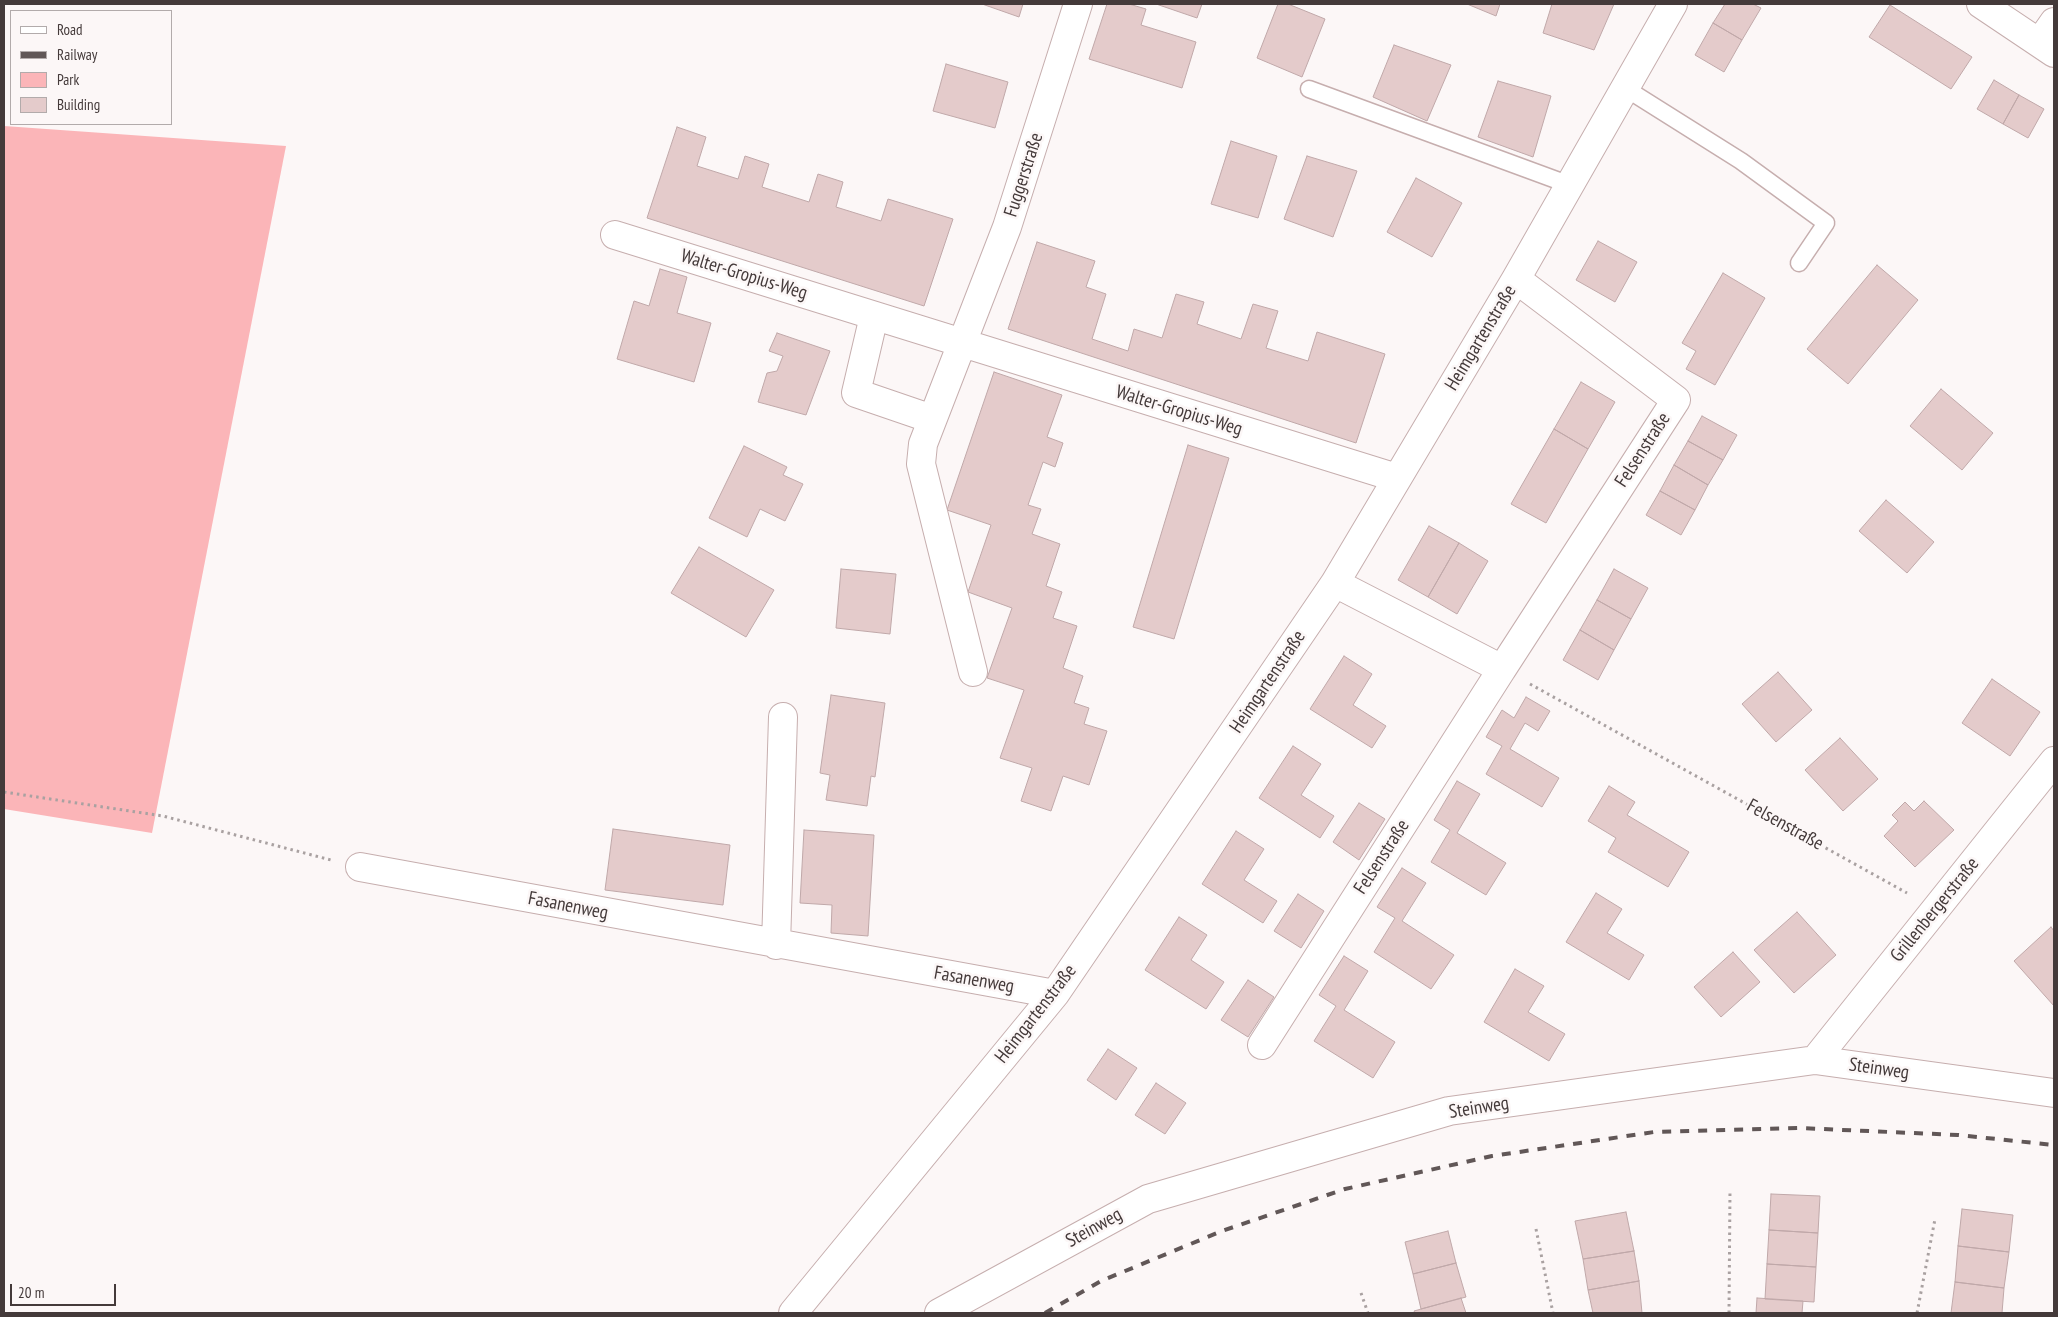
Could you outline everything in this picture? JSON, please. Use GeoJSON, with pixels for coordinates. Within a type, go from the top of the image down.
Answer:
{"type":"FeatureCollection","features":[{"type":"Feature","properties":{"kind":"street","name":"Fuggerstraße"},"geometry":{"type":"LineString","coordinates":[[961,343],[1007,227],[1078,4]]}},
{"type":"Feature","properties":{"kind":"street","name":"Heimgartenstraße"},"geometry":{"type":"LineString","coordinates":[[793,1313],[1055,994],[1335,583],[1516,279],[1674,4]]}},
{"type":"Feature","properties":{"kind":"street"},"geometry":{"type":"LineString","coordinates":[[1981,4],[2050,39]]}},
{"type":"Feature","properties":{"kind":"street","name":"Walter-Gropius-Weg"},"geometry":{"type":"LineString","coordinates":[[614,235],[1397,478]]}},
{"type":"Feature","properties":{"kind":"street","name":"Felsenstraße"},"geometry":{"type":"LineString","coordinates":[[1262,1045],[1676,400],[1516,279]]}},
{"type":"Feature","properties":{"kind":"street"},"geometry":{"type":"LineString","coordinates":[[874,316],[856,392],[932,419]]}},
{"type":"Feature","properties":{"kind":"street"},"geometry":{"type":"LineString","coordinates":[[961,343],[923,444],[920,464],[973,672]]}},
{"type":"Feature","properties":{"kind":"street"},"geometry":{"type":"LineString","coordinates":[[1335,583],[1502,670]]}},
{"type":"Feature","properties":{"kind":"street"},"geometry":{"type":"LineString","coordinates":[[776,945],[783,717]]}},
{"type":"Feature","properties":{"kind":"street","name":"Grillenbergerstraße"},"geometry":{"type":"LineString","coordinates":[[1815,1060],[2054,761]]}},
{"type":"Feature","properties":{"kind":"street","name":"Fasanenweg"},"geometry":{"type":"LineString","coordinates":[[360,867],[776,945],[1055,994]]}},
{"type":"Feature","properties":{"kind":"street","name":"Steinweg"},"geometry":{"type":"LineString","coordinates":[[939,1313],[1148,1199],[1449,1111],[1815,1060],[2054,1093]]}},
{"type":"Feature","properties":{"kind":"lane"},"geometry":{"type":"LineString","coordinates":[[1625,88],[1733,155],[1826,223],[1799,263]]}},
{"type":"Feature","properties":{"kind":"lane"},"geometry":{"type":"LineString","coordinates":[[1309,89],[1570,185]]}},
{"type":"Feature","properties":{"kind":"path","name":"Felsenstraße"},"geometry":{"type":"LineString","coordinates":[[1502,670],[1936,909]]}},
{"type":"Feature","properties":{"kind":"path"},"geometry":{"type":"LineString","coordinates":[[4,792],[163,816],[360,867]]}},
{"type":"Feature","properties":{"kind":"path"},"geometry":{"type":"LineString","coordinates":[[1729,1313],[1730,1190]]}},
{"type":"Feature","properties":{"kind":"path"},"geometry":{"type":"LineString","coordinates":[[1917,1313],[1936,1219]]}},
{"type":"Feature","properties":{"kind":"path"},"geometry":{"type":"LineString","coordinates":[[1536,1229],[1553,1313]]}},
{"type":"Feature","properties":{"kind":"path"},"geometry":{"type":"LineString","coordinates":[[1361,1293],[1368,1313]]}},
{"type":"Feature","properties":{"kind":"green space"},"geometry":{"type":"Polygon","coordinates":[[[4,126],[286,146],[152,833],[4,809],[4,126]]]}},
{"type":"Feature","properties":{"kind":"building"},"geometry":{"type":"Polygon","coordinates":[[[982,4],[1023,4],[1019,17],[982,4]]]}},
{"type":"Feature","properties":{"kind":"building"},"geometry":{"type":"Polygon","coordinates":[[[1107,4],[1129,4],[1146,9],[1141,25],[1196,42],[1182,88],[1089,59],[1107,4]]]}},
{"type":"Feature","properties":{"kind":"building"},"geometry":{"type":"Polygon","coordinates":[[[1156,4],[1202,4],[1197,18],[1156,4]]]}},
{"type":"Feature","properties":{"kind":"building"},"geometry":{"type":"Polygon","coordinates":[[[1278,4],[1288,4],[1325,19],[1302,77],[1257,58],[1278,4]]]}},
{"type":"Feature","properties":{"kind":"building"},"geometry":{"type":"Polygon","coordinates":[[[1467,4],[1500,4],[1496,16],[1467,4]]]}},
{"type":"Feature","properties":{"kind":"building"},"geometry":{"type":"Polygon","coordinates":[[[1552,4],[1614,4],[1594,50],[1543,33],[1552,4]]]}},
{"type":"Feature","properties":{"kind":"building"},"geometry":{"type":"Polygon","coordinates":[[[1725,4],[1753,4],[1761,8],[1742,40],[1713,23],[1725,4]]]}},
{"type":"Feature","properties":{"kind":"building"},"geometry":{"type":"Polygon","coordinates":[[[1890,5],[1972,57],[1951,89],[1869,37],[1890,5]]]}},
{"type":"Feature","properties":{"kind":"building"},"geometry":{"type":"Polygon","coordinates":[[[1713,23],[1742,40],[1724,72],[1695,55],[1713,23]]]}},
{"type":"Feature","properties":{"kind":"building"},"geometry":{"type":"Polygon","coordinates":[[[1394,45],[1451,65],[1427,121],[1373,97],[1394,45]]]}},
{"type":"Feature","properties":{"kind":"building"},"geometry":{"type":"Polygon","coordinates":[[[946,64],[1008,82],[995,128],[933,111],[946,64]]]}},
{"type":"Feature","properties":{"kind":"building"},"geometry":{"type":"Polygon","coordinates":[[[1994,80],[2019,95],[2003,124],[1977,109],[1994,80]]]}},
{"type":"Feature","properties":{"kind":"building"},"geometry":{"type":"Polygon","coordinates":[[[1498,81],[1551,96],[1533,157],[1478,137],[1498,81]]]}},
{"type":"Feature","properties":{"kind":"building"},"geometry":{"type":"Polygon","coordinates":[[[2019,95],[2044,109],[2028,138],[2003,124],[2019,95]]]}},
{"type":"Feature","properties":{"kind":"building"},"geometry":{"type":"Polygon","coordinates":[[[677,127],[706,137],[697,166],[738,179],[745,156],[769,164],[762,187],[809,202],[818,174],[843,182],[836,207],[881,221],[888,199],[953,219],[924,306],[647,218],[677,127]]]}},
{"type":"Feature","properties":{"kind":"building"},"geometry":{"type":"Polygon","coordinates":[[[1231,141],[1277,156],[1258,218],[1211,204],[1231,141]]]}},
{"type":"Feature","properties":{"kind":"building"},"geometry":{"type":"Polygon","coordinates":[[[1307,156],[1357,171],[1333,237],[1284,219],[1307,156]]]}},
{"type":"Feature","properties":{"kind":"building"},"geometry":{"type":"Polygon","coordinates":[[[1416,178],[1462,203],[1432,257],[1387,232],[1416,178]]]}},
{"type":"Feature","properties":{"kind":"building"},"geometry":{"type":"Polygon","coordinates":[[[1598,241],[1637,262],[1615,302],[1576,280],[1598,241]]]}},
{"type":"Feature","properties":{"kind":"building"},"geometry":{"type":"Polygon","coordinates":[[[1037,242],[1095,261],[1086,287],[1106,294],[1092,339],[1128,351],[1134,329],[1162,338],[1176,294],[1204,302],[1197,324],[1241,339],[1253,304],[1278,311],[1266,348],[1308,361],[1317,332],[1385,354],[1356,443],[1008,329],[1037,242]]]}},
{"type":"Feature","properties":{"kind":"building"},"geometry":{"type":"Polygon","coordinates":[[[1877,265],[1918,300],[1848,384],[1807,349],[1877,265]]]}},
{"type":"Feature","properties":{"kind":"building"},"geometry":{"type":"Polygon","coordinates":[[[660,269],[687,277],[677,313],[711,323],[694,382],[617,359],[634,301],[649,306],[660,269]]]}},
{"type":"Feature","properties":{"kind":"building"},"geometry":{"type":"Polygon","coordinates":[[[1723,273],[1765,298],[1715,385],[1686,369],[1696,351],[1682,343],[1723,273]]]}},
{"type":"Feature","properties":{"kind":"building"},"geometry":{"type":"Polygon","coordinates":[[[777,333],[830,351],[806,415],[758,402],[767,373],[777,371],[783,356],[769,351],[777,333]]]}},
{"type":"Feature","properties":{"kind":"building"},"geometry":{"type":"Polygon","coordinates":[[[994,372],[1062,395],[1047,437],[1063,443],[1055,467],[1043,462],[1028,505],[1041,509],[1032,534],[1060,544],[1046,586],[1062,592],[1053,618],[1077,626],[1063,668],[1083,676],[1074,703],[1089,708],[1084,724],[1107,731],[1089,785],[1063,776],[1051,811],[1021,801],[1032,768],[1000,758],[1024,690],[987,678],[1012,608],[968,592],[991,525],[947,510],[994,372]]]}},
{"type":"Feature","properties":{"kind":"building"},"geometry":{"type":"Polygon","coordinates":[[[1581,382],[1615,402],[1588,449],[1554,429],[1581,382]]]}},
{"type":"Feature","properties":{"kind":"building"},"geometry":{"type":"Polygon","coordinates":[[[1941,389],[1993,433],[1962,470],[1910,426],[1941,389]]]}},
{"type":"Feature","properties":{"kind":"building"},"geometry":{"type":"Polygon","coordinates":[[[1702,416],[1737,435],[1723,460],[1688,441],[1702,416]]]}},
{"type":"Feature","properties":{"kind":"building"},"geometry":{"type":"Polygon","coordinates":[[[1554,429],[1588,449],[1546,523],[1511,504],[1554,429]]]}},
{"type":"Feature","properties":{"kind":"building"},"geometry":{"type":"Polygon","coordinates":[[[1688,441],[1723,460],[1708,485],[1674,465],[1688,441]]]}},
{"type":"Feature","properties":{"kind":"building"},"geometry":{"type":"Polygon","coordinates":[[[1188,445],[1229,458],[1174,639],[1133,627],[1188,445]]]}},
{"type":"Feature","properties":{"kind":"building"},"geometry":{"type":"Polygon","coordinates":[[[744,446],[787,467],[783,475],[803,484],[785,521],[760,509],[747,537],[709,518],[744,446]]]}},
{"type":"Feature","properties":{"kind":"building"},"geometry":{"type":"Polygon","coordinates":[[[1674,465],[1708,485],[1695,510],[1660,491],[1674,465]]]}},
{"type":"Feature","properties":{"kind":"building"},"geometry":{"type":"Polygon","coordinates":[[[1660,491],[1695,510],[1681,535],[1646,515],[1660,491]]]}},
{"type":"Feature","properties":{"kind":"building"},"geometry":{"type":"Polygon","coordinates":[[[1886,500],[1934,542],[1907,573],[1859,531],[1886,500]]]}},
{"type":"Feature","properties":{"kind":"building"},"geometry":{"type":"Polygon","coordinates":[[[1429,526],[1459,543],[1428,597],[1398,580],[1429,526]]]}},
{"type":"Feature","properties":{"kind":"building"},"geometry":{"type":"Polygon","coordinates":[[[1459,543],[1488,561],[1457,614],[1428,597],[1459,543]]]}},
{"type":"Feature","properties":{"kind":"building"},"geometry":{"type":"Polygon","coordinates":[[[699,547],[774,590],[746,637],[671,593],[699,547]]]}},
{"type":"Feature","properties":{"kind":"building"},"geometry":{"type":"Polygon","coordinates":[[[841,569],[896,574],[890,634],[836,628],[841,569]]]}},
{"type":"Feature","properties":{"kind":"building"},"geometry":{"type":"Polygon","coordinates":[[[1614,569],[1648,588],[1631,619],[1597,600],[1614,569]]]}},
{"type":"Feature","properties":{"kind":"building"},"geometry":{"type":"Polygon","coordinates":[[[1597,600],[1631,619],[1614,650],[1580,630],[1597,600]]]}},
{"type":"Feature","properties":{"kind":"building"},"geometry":{"type":"Polygon","coordinates":[[[1580,630],[1614,650],[1598,680],[1563,660],[1580,630]]]}},
{"type":"Feature","properties":{"kind":"building"},"geometry":{"type":"Polygon","coordinates":[[[1344,656],[1372,674],[1353,705],[1386,726],[1372,748],[1310,709],[1344,656]]]}},
{"type":"Feature","properties":{"kind":"building"},"geometry":{"type":"Polygon","coordinates":[[[1778,672],[1812,710],[1776,742],[1742,704],[1778,672]]]}},
{"type":"Feature","properties":{"kind":"building"},"geometry":{"type":"Polygon","coordinates":[[[1992,679],[2040,712],[2010,756],[1962,723],[1992,679]]]}},
{"type":"Feature","properties":{"kind":"building"},"geometry":{"type":"Polygon","coordinates":[[[831,695],[885,703],[875,777],[871,776],[867,806],[826,800],[830,775],[820,773],[831,695]]]}},
{"type":"Feature","properties":{"kind":"building"},"geometry":{"type":"Polygon","coordinates":[[[1526,697],[1550,711],[1538,731],[1525,723],[1510,749],[1559,778],[1542,807],[1486,774],[1502,746],[1486,737],[1502,710],[1514,718],[1526,697]]]}},
{"type":"Feature","properties":{"kind":"building"},"geometry":{"type":"Polygon","coordinates":[[[1840,738],[1878,779],[1843,811],[1805,770],[1840,738]]]}},
{"type":"Feature","properties":{"kind":"building"},"geometry":{"type":"Polygon","coordinates":[[[1293,746],[1321,764],[1301,795],[1334,816],[1320,838],[1259,798],[1293,746]]]}},
{"type":"Feature","properties":{"kind":"building"},"geometry":{"type":"Polygon","coordinates":[[[1457,781],[1480,794],[1457,833],[1506,863],[1486,895],[1431,862],[1450,830],[1434,820],[1457,781]]]}},
{"type":"Feature","properties":{"kind":"building"},"geometry":{"type":"Polygon","coordinates":[[[1609,786],[1635,802],[1627,815],[1689,852],[1668,887],[1608,852],[1616,838],[1588,821],[1609,786]]]}},
{"type":"Feature","properties":{"kind":"building"},"geometry":{"type":"Polygon","coordinates":[[[1924,801],[1954,830],[1915,867],[1884,836],[1898,821],[1892,815],[1905,802],[1914,811],[1924,801]]]}},
{"type":"Feature","properties":{"kind":"building"},"geometry":{"type":"Polygon","coordinates":[[[1359,803],[1385,819],[1359,860],[1333,842],[1359,803]]]}},
{"type":"Feature","properties":{"kind":"building"},"geometry":{"type":"Polygon","coordinates":[[[613,829],[730,845],[723,905],[605,890],[613,829]]]}},
{"type":"Feature","properties":{"kind":"building"},"geometry":{"type":"Polygon","coordinates":[[[804,830],[874,835],[868,936],[831,933],[832,905],[800,903],[804,830]]]}},
{"type":"Feature","properties":{"kind":"building"},"geometry":{"type":"Polygon","coordinates":[[[1236,831],[1264,849],[1244,880],[1277,901],[1263,923],[1202,884],[1236,831]]]}},
{"type":"Feature","properties":{"kind":"building"},"geometry":{"type":"Polygon","coordinates":[[[1402,868],[1426,883],[1402,921],[1454,955],[1431,989],[1374,952],[1395,918],[1377,907],[1402,868]]]}},
{"type":"Feature","properties":{"kind":"building"},"geometry":{"type":"Polygon","coordinates":[[[1596,893],[1622,909],[1607,933],[1644,955],[1629,980],[1566,942],[1596,893]]]}},
{"type":"Feature","properties":{"kind":"building"},"geometry":{"type":"Polygon","coordinates":[[[1298,894],[1324,911],[1301,948],[1274,931],[1298,894]]]}},
{"type":"Feature","properties":{"kind":"building"},"geometry":{"type":"Polygon","coordinates":[[[1797,912],[1836,955],[1794,993],[1754,950],[1797,912]]]}},
{"type":"Feature","properties":{"kind":"building"},"geometry":{"type":"Polygon","coordinates":[[[1179,917],[1207,935],[1191,960],[1224,982],[1206,1009],[1145,970],[1179,917]]]}},
{"type":"Feature","properties":{"kind":"building"},"geometry":{"type":"Polygon","coordinates":[[[2051,927],[2054,931],[2054,1006],[2014,961],[2051,927]]]}},
{"type":"Feature","properties":{"kind":"building"},"geometry":{"type":"Polygon","coordinates":[[[1733,952],[1760,982],[1721,1017],[1694,987],[1733,952]]]}},
{"type":"Feature","properties":{"kind":"building"},"geometry":{"type":"Polygon","coordinates":[[[1344,956],[1368,971],[1344,1010],[1395,1042],[1373,1078],[1314,1041],[1336,1006],[1319,995],[1344,956]]]}},
{"type":"Feature","properties":{"kind":"building"},"geometry":{"type":"Polygon","coordinates":[[[1515,969],[1544,986],[1528,1012],[1565,1034],[1549,1061],[1484,1022],[1515,969]]]}},
{"type":"Feature","properties":{"kind":"building"},"geometry":{"type":"Polygon","coordinates":[[[1248,980],[1274,997],[1248,1037],[1221,1020],[1248,980]]]}},
{"type":"Feature","properties":{"kind":"building"},"geometry":{"type":"Polygon","coordinates":[[[1108,1049],[1137,1068],[1116,1100],[1087,1080],[1108,1049]]]}},
{"type":"Feature","properties":{"kind":"building"},"geometry":{"type":"Polygon","coordinates":[[[1156,1083],[1186,1103],[1165,1134],[1135,1115],[1156,1083]]]}},
{"type":"Feature","properties":{"kind":"building"},"geometry":{"type":"Polygon","coordinates":[[[1771,1194],[1820,1196],[1818,1233],[1769,1230],[1771,1194]]]}},
{"type":"Feature","properties":{"kind":"building"},"geometry":{"type":"Polygon","coordinates":[[[1962,1209],[2013,1215],[2009,1252],[1958,1246],[1962,1209]]]}},
{"type":"Feature","properties":{"kind":"building"},"geometry":{"type":"Polygon","coordinates":[[[1626,1212],[1634,1251],[1583,1259],[1575,1221],[1626,1212]]]}},
{"type":"Feature","properties":{"kind":"building"},"geometry":{"type":"Polygon","coordinates":[[[1769,1230],[1818,1233],[1816,1267],[1767,1264],[1769,1230]]]}},
{"type":"Feature","properties":{"kind":"building"},"geometry":{"type":"Polygon","coordinates":[[[1448,1231],[1456,1263],[1413,1274],[1405,1242],[1448,1231]]]}},
{"type":"Feature","properties":{"kind":"building"},"geometry":{"type":"Polygon","coordinates":[[[1958,1246],[2009,1252],[2004,1288],[1955,1282],[1958,1246]]]}},
{"type":"Feature","properties":{"kind":"building"},"geometry":{"type":"Polygon","coordinates":[[[1634,1251],[1639,1281],[1588,1290],[1583,1259],[1634,1251]]]}},
{"type":"Feature","properties":{"kind":"building"},"geometry":{"type":"Polygon","coordinates":[[[1456,1263],[1466,1297],[1421,1309],[1413,1274],[1456,1263]]]}},
{"type":"Feature","properties":{"kind":"building"},"geometry":{"type":"Polygon","coordinates":[[[1767,1264],[1816,1267],[1814,1302],[1765,1299],[1767,1264]]]}},
{"type":"Feature","properties":{"kind":"building"},"geometry":{"type":"Polygon","coordinates":[[[1639,1281],[1642,1313],[1593,1313],[1588,1290],[1639,1281]]]}},
{"type":"Feature","properties":{"kind":"building"},"geometry":{"type":"Polygon","coordinates":[[[1955,1282],[2004,1288],[2002,1313],[1951,1313],[1955,1282]]]}},
{"type":"Feature","properties":{"kind":"building"},"geometry":{"type":"Polygon","coordinates":[[[1461,1298],[1466,1313],[1415,1313],[1414,1311],[1461,1298]]]}},
{"type":"Feature","properties":{"kind":"building"},"geometry":{"type":"Polygon","coordinates":[[[1757,1298],[1803,1301],[1802,1313],[1756,1313],[1757,1298]]]}},
{"type":"Feature","properties":{"kind":"railway"},"geometry":{"type":"LineString","coordinates":[[1045,1313],[1101,1281],[1222,1231],[1345,1189],[1492,1156],[1654,1132],[1799,1128],[1958,1135],[2054,1145]]}}]}
